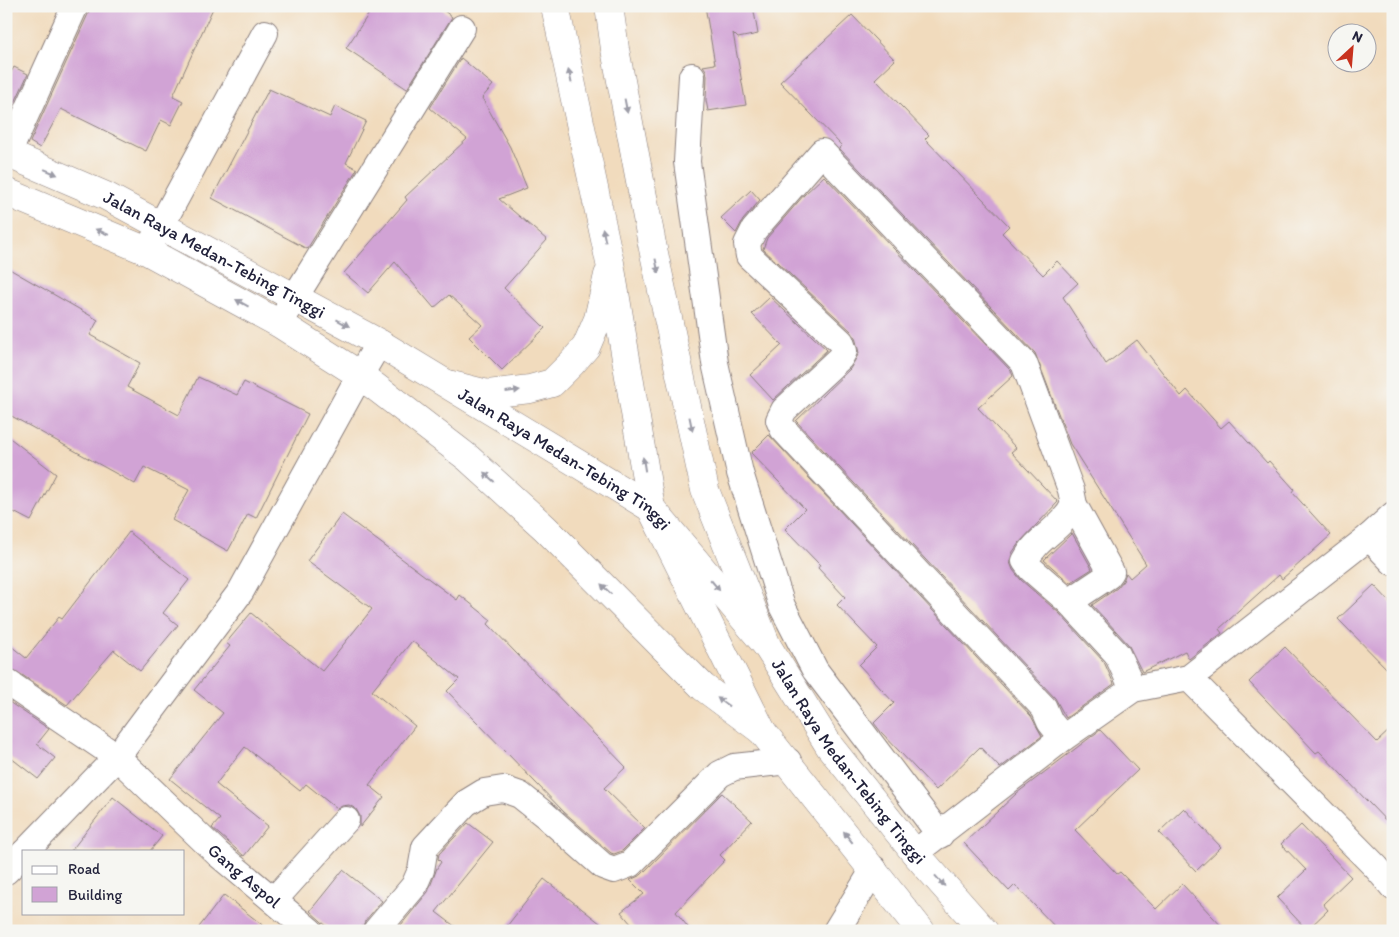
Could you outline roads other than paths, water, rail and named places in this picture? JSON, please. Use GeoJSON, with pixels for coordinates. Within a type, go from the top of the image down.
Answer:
{"type":"FeatureCollection","features":[{"type":"Feature","properties":{"kind":"highway"},"geometry":{"type":"LineString","coordinates":[[555,6],[610,263],[651,508],[762,731]]}},
{"type":"Feature","properties":{"kind":"highway"},"geometry":{"type":"LineString","coordinates":[[609,6],[615,50],[652,244],[705,490],[766,646]]}},
{"type":"Feature","properties":{"kind":"highway"},"geometry":{"type":"LineString","coordinates":[[615,6],[615,50]]}},
{"type":"Feature","properties":{"kind":"highway","name":"Jalan Raya Medan-Tebing Tinggi"},"geometry":{"type":"LineString","coordinates":[[7,153],[106,196],[379,343],[651,508],[766,646],[830,747],[915,853],[984,931]]}},
{"type":"Feature","properties":{"kind":"highway","name":"Jalan Raya Medan-Tebing Tinggi"},"geometry":{"type":"LineString","coordinates":[[6,192],[147,251],[280,324],[360,375],[468,458],[545,528],[703,687],[762,731],[788,761],[921,931]]}},
{"type":"Feature","properties":{"kind":"highway"},"geometry":{"type":"LineString","coordinates":[[448,384],[488,394],[530,389],[552,383],[586,347],[598,318],[610,263]]}},
{"type":"Feature","properties":{"kind":"street"},"geometry":{"type":"LineString","coordinates":[[7,153],[75,6]]}},
{"type":"Feature","properties":{"kind":"street"},"geometry":{"type":"LineString","coordinates":[[280,324],[462,28]]}},
{"type":"Feature","properties":{"kind":"street"},"geometry":{"type":"LineString","coordinates":[[147,251],[266,33]]}},
{"type":"Feature","properties":{"kind":"street"},"geometry":{"type":"LineString","coordinates":[[692,76],[687,162],[715,363],[740,473],[782,606],[815,670],[940,834]]}},
{"type":"Feature","properties":{"kind":"street"},"geometry":{"type":"LineString","coordinates":[[1063,738],[1050,722],[1044,708],[781,425],[779,420],[784,410],[840,358],[844,350],[841,342],[749,256],[747,244],[754,230],[822,152],[1024,363],[1071,490],[1074,505],[1111,572],[1108,576],[1069,602]]}},
{"type":"Feature","properties":{"kind":"street"},"geometry":{"type":"LineString","coordinates":[[27,850],[117,757],[241,590],[379,343]]}},
{"type":"Feature","properties":{"kind":"street"},"geometry":{"type":"LineString","coordinates":[[1074,505],[1068,517],[1031,549],[1024,561],[1069,602],[1117,654],[1133,689]]}},
{"type":"Feature","properties":{"kind":"street"},"geometry":{"type":"LineString","coordinates":[[915,853],[1063,738],[1133,689],[1189,678],[1369,537],[1393,515]]}},
{"type":"Feature","properties":{"kind":"street"},"geometry":{"type":"LineString","coordinates":[[1369,537],[1393,562]]}},
{"type":"Feature","properties":{"kind":"street"},"geometry":{"type":"LineString","coordinates":[[1189,678],[1384,859],[1393,887]]}},
{"type":"Feature","properties":{"kind":"street","name":"Gang Aspol"},"geometry":{"type":"LineString","coordinates":[[8,683],[117,757],[218,854],[310,931]]}},
{"type":"Feature","properties":{"kind":"street"},"geometry":{"type":"LineString","coordinates":[[376,931],[414,886],[421,870],[424,847],[466,803],[484,792],[503,789],[520,795],[546,815],[603,866],[614,870],[630,864],[720,774],[734,767],[788,761]]}},
{"type":"Feature","properties":{"kind":"street"},"geometry":{"type":"LineString","coordinates":[[274,900],[346,820]]}},
{"type":"Feature","properties":{"kind":"street"},"geometry":{"type":"LineString","coordinates":[[6,871],[22,855]]}},
{"type":"Feature","properties":{"kind":"street"},"geometry":{"type":"LineString","coordinates":[[836,931],[874,870]]}}]}
